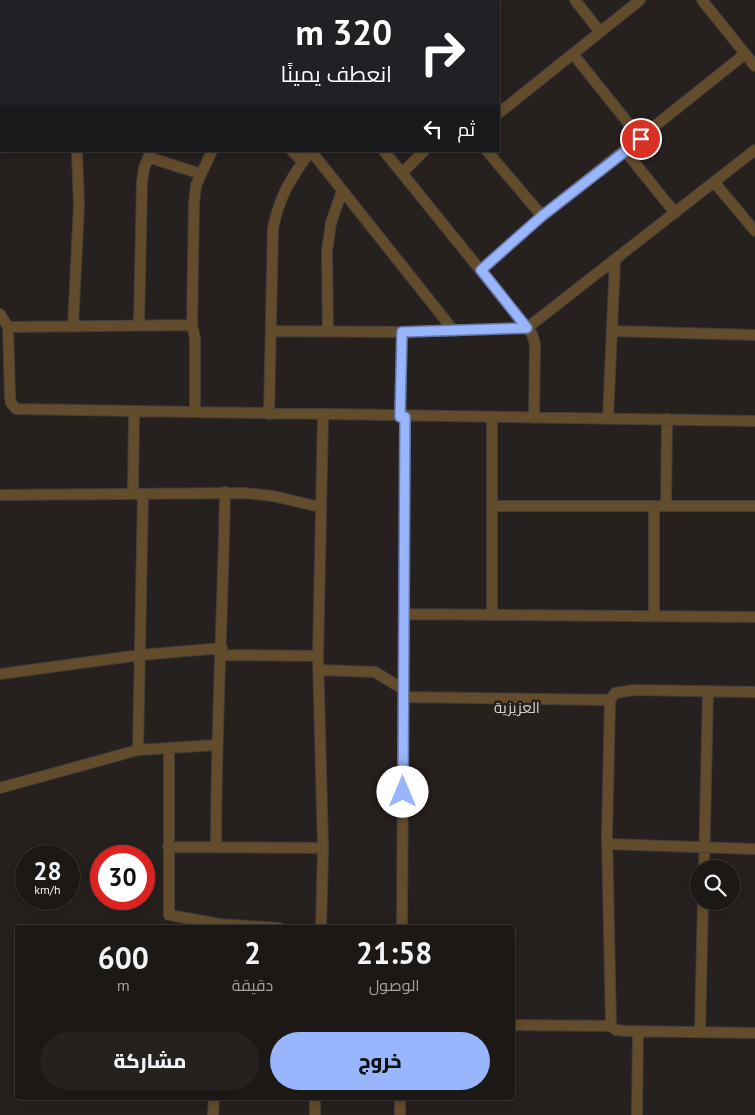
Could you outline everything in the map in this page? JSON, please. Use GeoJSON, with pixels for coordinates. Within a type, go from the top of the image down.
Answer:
{"type":"FeatureCollection","features":[{"type":"Feature","properties":{"kind":"street"},"geometry":{"type":"LineString","coordinates":[[574,0],[600,32]]}},
{"type":"Feature","properties":{"kind":"street"},"geometry":{"type":"LineString","coordinates":[[500,112],[640,0]]}},
{"type":"Feature","properties":{"kind":"street"},"geometry":{"type":"LineString","coordinates":[[702,0],[755,66]]}},
{"type":"Feature","properties":{"kind":"street"},"geometry":{"type":"LineString","coordinates":[[573,54],[641,139]]}},
{"type":"Feature","properties":{"kind":"street"},"geometry":{"type":"LineString","coordinates":[[481,270],[542,216],[626,152],[745,54]]}},
{"type":"Feature","properties":{"kind":"street"},"geometry":{"type":"LineString","coordinates":[[271,331],[402,332],[527,328],[755,150]]}},
{"type":"Feature","properties":{"kind":"street"},"geometry":{"type":"LineString","coordinates":[[73,326],[78,205],[77,152]]}},
{"type":"Feature","properties":{"kind":"street"},"geometry":{"type":"LineString","coordinates":[[195,412],[196,338],[192,325],[194,203],[196,185],[212,152]]}},
{"type":"Feature","properties":{"kind":"street"},"geometry":{"type":"LineString","coordinates":[[293,152],[303,162]]}},
{"type":"Feature","properties":{"kind":"street"},"geometry":{"type":"LineString","coordinates":[[269,414],[273,228],[278,203],[289,182],[309,152]]}},
{"type":"Feature","properties":{"kind":"street"},"geometry":{"type":"LineString","coordinates":[[311,152],[454,331]]}},
{"type":"Feature","properties":{"kind":"street"},"geometry":{"type":"LineString","coordinates":[[385,152],[527,328],[534,344],[534,418]]}},
{"type":"Feature","properties":{"kind":"street"},"geometry":{"type":"LineString","coordinates":[[402,173],[423,152]]}},
{"type":"Feature","properties":{"kind":"street"},"geometry":{"type":"LineString","coordinates":[[488,152],[542,216]]}},
{"type":"Feature","properties":{"kind":"street"},"geometry":{"type":"LineString","coordinates":[[626,152],[675,213]]}},
{"type":"Feature","properties":{"kind":"street"},"geometry":{"type":"LineString","coordinates":[[139,326],[142,182],[149,154],[201,174]]}},
{"type":"Feature","properties":{"kind":"street"},"geometry":{"type":"LineString","coordinates":[[714,182],[755,231]]}},
{"type":"Feature","properties":{"kind":"street"},"geometry":{"type":"LineString","coordinates":[[328,332],[327,251],[331,223],[342,191]]}},
{"type":"Feature","properties":{"kind":"street"},"geometry":{"type":"LineString","coordinates":[[608,419],[615,260]]}},
{"type":"Feature","properties":{"kind":"street"},"geometry":{"type":"LineString","coordinates":[[0,314],[8,327],[10,396],[11,403],[16,409],[323,416],[755,420]]}},
{"type":"Feature","properties":{"kind":"street"},"geometry":{"type":"LineString","coordinates":[[8,327],[192,325]]}},
{"type":"Feature","properties":{"kind":"street"},"geometry":{"type":"LineString","coordinates":[[613,331],[755,335]]}},
{"type":"Feature","properties":{"kind":"street"},"geometry":{"type":"LineString","coordinates":[[402,332],[404,614],[402,925]]}},
{"type":"Feature","properties":{"kind":"street"},"geometry":{"type":"LineString","coordinates":[[134,411],[138,494],[140,655],[138,750]]}},
{"type":"Feature","properties":{"kind":"street"},"geometry":{"type":"LineString","coordinates":[[321,925],[323,848],[318,656],[323,416]]}},
{"type":"Feature","properties":{"kind":"street"},"geometry":{"type":"LineString","coordinates":[[492,418],[492,615]]}},
{"type":"Feature","properties":{"kind":"street"},"geometry":{"type":"LineString","coordinates":[[666,506],[667,420]]}},
{"type":"Feature","properties":{"kind":"street"},"geometry":{"type":"LineString","coordinates":[[216,847],[216,745],[222,652],[224,492]]}},
{"type":"Feature","properties":{"kind":"street"},"geometry":{"type":"LineString","coordinates":[[0,495],[224,492],[260,494],[320,507]]}},
{"type":"Feature","properties":{"kind":"street"},"geometry":{"type":"LineString","coordinates":[[492,506],[755,506]]}},
{"type":"Feature","properties":{"kind":"street"},"geometry":{"type":"LineString","coordinates":[[654,506],[654,616]]}},
{"type":"Feature","properties":{"kind":"street"},"geometry":{"type":"LineString","coordinates":[[404,614],[755,617]]}},
{"type":"Feature","properties":{"kind":"street"},"geometry":{"type":"LineString","coordinates":[[0,674],[140,655],[222,652],[318,656]]}},
{"type":"Feature","properties":{"kind":"street"},"geometry":{"type":"LineString","coordinates":[[318,670],[375,672],[403,693],[610,700]]}},
{"type":"Feature","properties":{"kind":"street"},"geometry":{"type":"LineString","coordinates":[[611,1026],[607,844],[610,700],[615,693],[623,690],[755,692]]}},
{"type":"Feature","properties":{"kind":"street"},"geometry":{"type":"LineString","coordinates":[[704,860],[708,691]]}},
{"type":"Feature","properties":{"kind":"street"},"geometry":{"type":"LineString","coordinates":[[0,788],[138,750],[216,745]]}},
{"type":"Feature","properties":{"kind":"street"},"geometry":{"type":"LineString","coordinates":[[169,748],[169,915],[215,925]]}},
{"type":"Feature","properties":{"kind":"street"},"geometry":{"type":"LineString","coordinates":[[607,844],[755,849]]}},
{"type":"Feature","properties":{"kind":"street"},"geometry":{"type":"LineString","coordinates":[[168,847],[323,848]]}},
{"type":"Feature","properties":{"kind":"street"},"geometry":{"type":"LineString","coordinates":[[700,1032],[703,910]]}},
{"type":"Feature","properties":{"kind":"street"},"geometry":{"type":"LineString","coordinates":[[515,1025],[611,1026],[616,1030],[755,1033]]}},
{"type":"Feature","properties":{"kind":"street"},"geometry":{"type":"LineString","coordinates":[[637,1115],[638,1031]]}},
{"type":"Feature","properties":{"kind":"street"},"geometry":{"type":"LineString","coordinates":[[213,1115],[214,1100]]}},
{"type":"Feature","properties":{"kind":"street"},"geometry":{"type":"LineString","coordinates":[[315,1100],[315,1115]]}},
{"type":"Feature","properties":{"kind":"street"},"geometry":{"type":"LineString","coordinates":[[400,1100],[400,1115]]}},
{"type":"Feature","properties":{"kind":"district","name":"العزيزية"},"geometry":{"type":"Point","coordinates":[517,708]}},
{"type":"Feature","properties":{"kind":"route"},"geometry":{"type":"LineString","coordinates":[[403,792],[405,417],[400,417],[402,332],[527,328],[481,270],[542,216],[641,139]]}}]}
